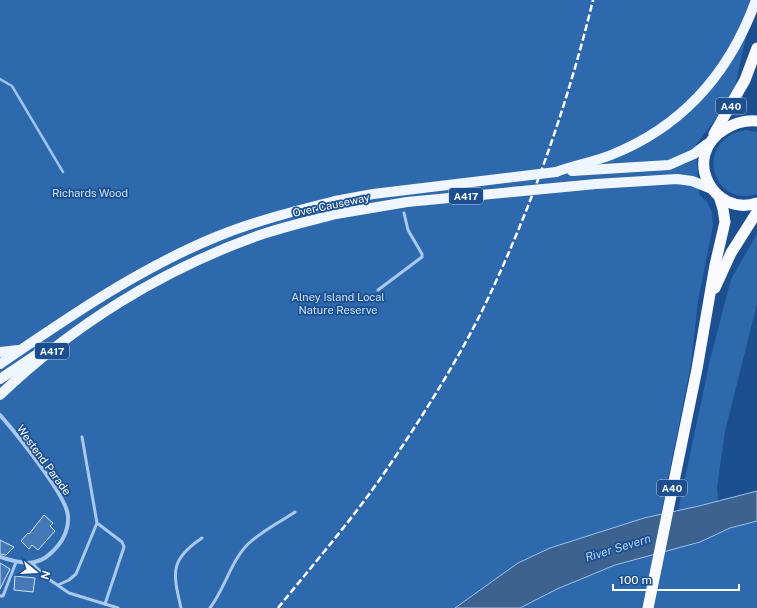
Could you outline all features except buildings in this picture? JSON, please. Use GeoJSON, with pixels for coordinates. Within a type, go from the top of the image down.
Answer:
{"type":"FeatureCollection","features":[{"type":"Feature","properties":{"kind":"highway","name":"A40"},"geometry":{"type":"LineString","coordinates":[[648,608],[697,368],[715,265],[725,222],[724,209],[716,192],[707,180],[703,162],[709,142],[745,80],[757,48]]}},
{"type":"Feature","properties":{"kind":"highway","name":"A40"},"geometry":{"type":"LineString","coordinates":[[709,142],[726,128],[737,123],[748,120],[757,121]]}},
{"type":"Feature","properties":{"kind":"highway"},"geometry":{"type":"LineString","coordinates":[[716,192],[730,203],[747,206],[757,203]]}},
{"type":"Feature","properties":{"kind":"highway","name":"A40"},"geometry":{"type":"LineString","coordinates":[[710,297],[731,253],[757,212]]}},
{"type":"Feature","properties":{"kind":"main road"},"geometry":{"type":"LineString","coordinates":[[594,165],[645,139],[674,120],[703,94],[728,61],[748,22],[756,0]]}},
{"type":"Feature","properties":{"kind":"main road"},"geometry":{"type":"LineString","coordinates":[[594,165],[669,165],[694,154],[709,142]]}},
{"type":"Feature","properties":{"kind":"main road","name":"Over Causeway"},"geometry":{"type":"LineString","coordinates":[[0,364],[98,298],[164,260],[217,236],[253,224],[335,201],[373,194],[556,172],[594,165]]}},
{"type":"Feature","properties":{"kind":"main road","name":"Over Causeway"},"geometry":{"type":"LineString","coordinates":[[0,395],[33,365],[107,310],[172,273],[257,236],[336,214],[407,202],[596,184],[677,179],[692,181],[716,192]]}},
{"type":"Feature","properties":{"kind":"main road"},"geometry":{"type":"LineString","coordinates":[[253,224],[257,236]]}},
{"type":"Feature","properties":{"kind":"main road","name":"A417"},"geometry":{"type":"LineString","coordinates":[[0,379],[70,332],[85,326]]}},
{"type":"Feature","properties":{"kind":"main road"},"geometry":{"type":"LineString","coordinates":[[0,352],[21,350]]}},
{"type":"Feature","properties":{"kind":"street","name":"Westend Parade"},"geometry":{"type":"LineString","coordinates":[[0,415],[62,498],[68,515],[66,531],[60,545],[47,557],[32,563],[16,562],[0,557]]}},
{"type":"Feature","properties":{"kind":"lane"},"geometry":{"type":"LineString","coordinates":[[378,290],[422,257],[422,254],[408,230],[404,213]]}},
{"type":"Feature","properties":{"kind":"lane"},"geometry":{"type":"LineString","coordinates":[[58,585],[69,580],[76,574],[97,523],[82,437]]}},
{"type":"Feature","properties":{"kind":"lane"},"geometry":{"type":"LineString","coordinates":[[210,608],[219,596],[235,563],[248,544],[295,512]]}},
{"type":"Feature","properties":{"kind":"lane"},"geometry":{"type":"LineString","coordinates":[[97,523],[122,542],[124,547],[106,604]]}},
{"type":"Feature","properties":{"kind":"lane"},"geometry":{"type":"LineString","coordinates":[[182,608],[175,578],[176,565],[181,555],[202,538]]}},
{"type":"Feature","properties":{"kind":"lane"},"geometry":{"type":"LineString","coordinates":[[0,596],[3,596],[16,562]]}},
{"type":"Feature","properties":{"kind":"lane"},"geometry":{"type":"LineString","coordinates":[[32,563],[69,593],[118,608]]}},
{"type":"Feature","properties":{"kind":"green space","name":"Alney Island Local Nature Reserve"},"geometry":{"type":"Polygon","coordinates":[[[0,0],[754,0],[734,92],[696,145],[699,194],[707,202],[712,212],[713,225],[698,301],[691,364],[661,514],[550,548],[518,563],[455,608],[0,608],[0,0]]]}},
{"type":"Feature","properties":{"kind":"green space"},"geometry":{"type":"Polygon","coordinates":[[[746,130],[757,132],[757,194],[741,196],[729,192],[720,183],[714,171],[714,158],[719,146],[729,136],[746,130]]]}},
{"type":"Feature","properties":{"kind":"green space"},"geometry":{"type":"Polygon","coordinates":[[[757,234],[757,304],[725,431],[717,488],[718,501],[678,511],[710,360],[731,279],[757,234]]]}},
{"type":"Feature","properties":{"kind":"green space"},"geometry":{"type":"Polygon","coordinates":[[[757,521],[757,608],[520,608],[557,589],[615,565],[700,542],[730,528],[757,521]]]}},
{"type":"Feature","properties":{"kind":"water","name":"River Severn"},"geometry":{"type":"Polygon","coordinates":[[[757,491],[757,521],[730,528],[700,542],[615,565],[557,589],[520,608],[455,608],[518,563],[550,548],[644,518],[757,491]]]}},
{"type":"Feature","properties":{"kind":"waterway"},"geometry":{"type":"LineString","coordinates":[[0,79],[12,86],[63,172]]}},
{"type":"Feature","properties":{"kind":"railway"},"geometry":{"type":"LineString","coordinates":[[278,608],[336,537],[378,482],[427,407],[482,311],[516,236],[546,158],[583,40],[593,0]]}},
{"type":"Feature","properties":{"kind":"park label","name":"Richards Wood"},"geometry":{"type":"Point","coordinates":[90,193]}}]}
